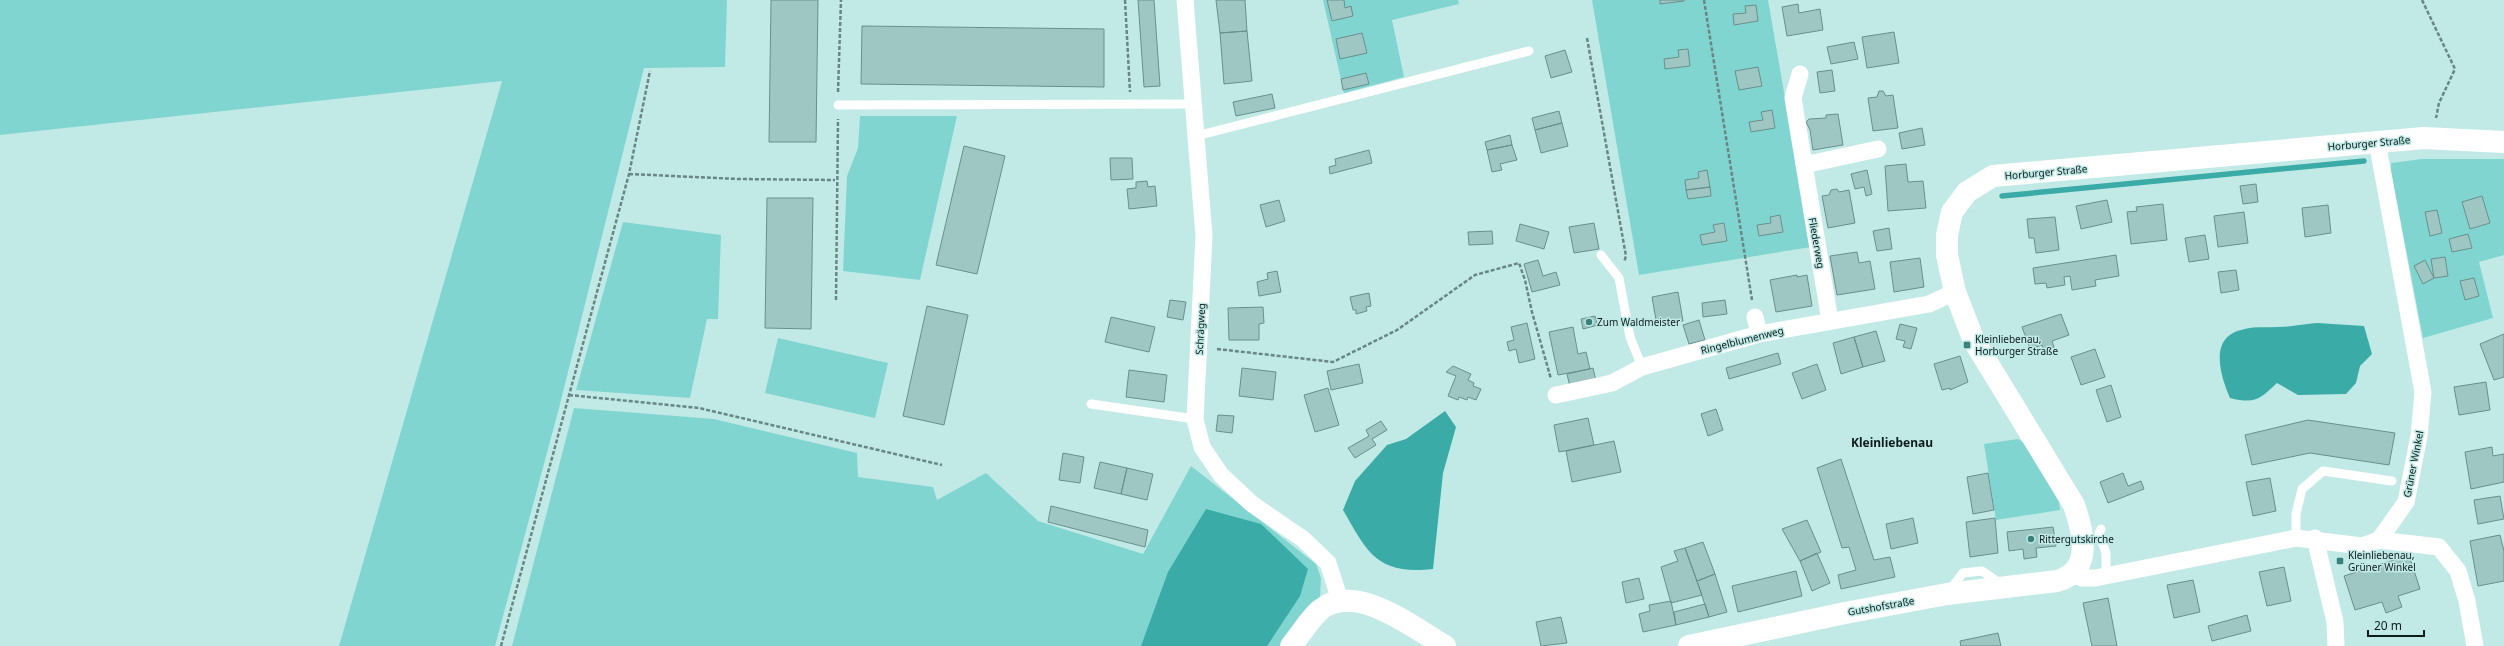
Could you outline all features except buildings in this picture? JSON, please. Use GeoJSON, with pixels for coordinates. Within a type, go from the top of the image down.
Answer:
{"type":"FeatureCollection","features":[{"type":"Feature","properties":{"kind":"street","name":"Schrägweg"},"geometry":{"type":"LineString","coordinates":[[1185,0],[1204,236],[1200,347],[1195,419],[1202,447],[1221,475],[1252,504],[1302,539],[1328,563],[1340,600]]}},
{"type":"Feature","properties":{"kind":"street","name":"Fliederweg"},"geometry":{"type":"LineString","coordinates":[[1800,74],[1794,98],[1830,321]]}},
{"type":"Feature","properties":{"kind":"street","name":"Horburger Straße"},"geometry":{"type":"LineString","coordinates":[[2073,574],[2081,561],[2084,547],[2083,529],[2074,505],[1974,341],[1955,292],[1947,255],[1947,235],[1952,212],[1967,192],[1993,176],[2424,138],[2504,142]]}},
{"type":"Feature","properties":{"kind":"street","name":"Grüner Winkel"},"geometry":{"type":"LineString","coordinates":[[2377,142],[2423,392],[2420,436],[2406,502],[2379,540]]}},
{"type":"Feature","properties":{"kind":"street"},"geometry":{"type":"LineString","coordinates":[[1804,165],[1878,149]]}},
{"type":"Feature","properties":{"kind":"street","name":"Ringelblumenweg"},"geometry":{"type":"LineString","coordinates":[[1556,395],[1612,383],[1642,367],[1759,334],[1929,304],[1955,292]]}},
{"type":"Feature","properties":{"kind":"street"},"geometry":{"type":"LineString","coordinates":[[1755,317],[1759,334]]}},
{"type":"Feature","properties":{"kind":"street"},"geometry":{"type":"LineString","coordinates":[[2073,574],[2082,578],[2106,576],[2296,538],[2315,538],[2362,546],[2379,540],[2439,546],[2458,572],[2467,601],[2475,646]]}},
{"type":"Feature","properties":{"kind":"street"},"geometry":{"type":"LineString","coordinates":[[2315,538],[2335,622],[2336,646]]}},
{"type":"Feature","properties":{"kind":"street","name":"Gutshofstraße"},"geometry":{"type":"LineString","coordinates":[[1689,646],[1845,613],[1947,594],[2057,581],[2073,574]]}},
{"type":"Feature","properties":{"kind":"street"},"geometry":{"type":"LineString","coordinates":[[1291,646],[1320,610],[1340,600],[1363,601],[1379,608],[1445,646]]}},
{"type":"Feature","properties":{"kind":"lane"},"geometry":{"type":"LineString","coordinates":[[1196,136],[1529,51]]}},
{"type":"Feature","properties":{"kind":"lane"},"geometry":{"type":"LineString","coordinates":[[838,105],[1194,104]]}},
{"type":"Feature","properties":{"kind":"lane"},"geometry":{"type":"LineString","coordinates":[[1601,254],[1619,278],[1630,337],[1642,367]]}},
{"type":"Feature","properties":{"kind":"lane"},"geometry":{"type":"LineString","coordinates":[[1091,404],[1195,419]]}},
{"type":"Feature","properties":{"kind":"lane"},"geometry":{"type":"LineString","coordinates":[[2296,538],[2296,514],[2302,489],[2323,472],[2392,481]]}},
{"type":"Feature","properties":{"kind":"lane"},"geometry":{"type":"LineString","coordinates":[[2101,529],[2099,533],[2106,553],[2106,576]]}},
{"type":"Feature","properties":{"kind":"path"},"geometry":{"type":"LineString","coordinates":[[836,300],[835,180],[841,0]]}},
{"type":"Feature","properties":{"kind":"path"},"geometry":{"type":"LineString","coordinates":[[1125,0],[1131,104]]}},
{"type":"Feature","properties":{"kind":"path"},"geometry":{"type":"LineString","coordinates":[[1704,0],[1755,317]]}},
{"type":"Feature","properties":{"kind":"path"},"geometry":{"type":"LineString","coordinates":[[2422,0],[2455,69],[2439,103],[2435,120],[2424,138]]}},
{"type":"Feature","properties":{"kind":"path"},"geometry":{"type":"LineString","coordinates":[[1587,38],[1626,256],[1619,278]]}},
{"type":"Feature","properties":{"kind":"path"},"geometry":{"type":"LineString","coordinates":[[501,646],[629,174],[650,71]]}},
{"type":"Feature","properties":{"kind":"path"},"geometry":{"type":"LineString","coordinates":[[629,174],[738,179],[835,180]]}},
{"type":"Feature","properties":{"kind":"path"},"geometry":{"type":"LineString","coordinates":[[1200,347],[1333,362],[1396,330],[1475,275],[1519,263],[1525,280],[1541,347],[1556,395]]}},
{"type":"Feature","properties":{"kind":"path"},"geometry":{"type":"LineString","coordinates":[[569,394],[699,408],[942,465]]}},
{"type":"Feature","properties":{"kind":"shaded area"},"geometry":{"type":"Polygon","coordinates":[[[0,0],[727,0],[725,67],[644,68],[559,408],[495,646],[339,646],[502,81],[0,135],[0,0]]]}},
{"type":"Feature","properties":{"kind":"shaded area"},"geometry":{"type":"Polygon","coordinates":[[[1323,0],[1458,0],[1459,4],[1392,20],[1404,77],[1344,93],[1323,0]]]}},
{"type":"Feature","properties":{"kind":"shaded area"},"geometry":{"type":"Polygon","coordinates":[[[1592,0],[1768,0],[1811,247],[1639,275],[1592,0]]]}},
{"type":"Feature","properties":{"kind":"shaded area"},"geometry":{"type":"Polygon","coordinates":[[[860,116],[957,116],[920,280],[843,271],[847,176],[858,148],[860,116]]]}},
{"type":"Feature","properties":{"kind":"shaded area"},"geometry":{"type":"Polygon","coordinates":[[[2422,159],[2504,159],[2504,255],[2479,262],[2493,318],[2423,338],[2391,171],[2391,163],[2422,159]]]}},
{"type":"Feature","properties":{"kind":"shaded area"},"geometry":{"type":"Polygon","coordinates":[[[623,222],[721,235],[718,319],[707,319],[690,398],[576,390],[623,222]]]}},
{"type":"Feature","properties":{"kind":"shaded area"},"geometry":{"type":"Polygon","coordinates":[[[2317,323],[2364,326],[2372,354],[2360,366],[2356,383],[2346,394],[2298,395],[2277,383],[2261,397],[2256,399],[2245,401],[2230,398],[2223,380],[2220,359],[2224,341],[2231,334],[2250,328],[2288,327],[2317,323]]]}},
{"type":"Feature","properties":{"kind":"shaded area"},"geometry":{"type":"Polygon","coordinates":[[[778,338],[888,363],[875,418],[765,393],[778,338]]]}},
{"type":"Feature","properties":{"kind":"shaded area"},"geometry":{"type":"Polygon","coordinates":[[[574,408],[714,419],[857,453],[858,477],[933,487],[937,500],[986,473],[1038,521],[1143,554],[1191,466],[1316,564],[1321,578],[1320,598],[1281,646],[512,646],[574,408]]]}},
{"type":"Feature","properties":{"kind":"shaded area"},"geometry":{"type":"Polygon","coordinates":[[[1445,411],[1456,427],[1443,473],[1433,569],[1414,570],[1387,565],[1368,550],[1343,510],[1355,481],[1387,445],[1406,439],[1445,411]]]}},
{"type":"Feature","properties":{"kind":"shaded area"},"geometry":{"type":"Polygon","coordinates":[[[2018,439],[2024,443],[2059,500],[2060,510],[1996,520],[1984,444],[2018,439]]]}},
{"type":"Feature","properties":{"kind":"shaded area"},"geometry":{"type":"Polygon","coordinates":[[[1206,509],[1261,524],[1308,569],[1300,596],[1267,646],[1141,646],[1168,572],[1206,509]]]}},
{"type":"Feature","properties":{"kind":"waterway"},"geometry":{"type":"LineString","coordinates":[[2002,196],[2364,161]]}},
{"type":"Feature","properties":{"kind":"place","name":"Zum Waldmeister"},"geometry":{"type":"Point","coordinates":[1589,322]}},
{"type":"Feature","properties":{"kind":"place","name":"Kleinliebenau, Horburger Straße"},"geometry":{"type":"Point","coordinates":[1967,345]}},
{"type":"Feature","properties":{"kind":"place","name":"Rittergutskirche"},"geometry":{"type":"Point","coordinates":[2031,539]}},
{"type":"Feature","properties":{"kind":"place","name":"Kleinliebenau, Grüner Winkel"},"geometry":{"type":"Point","coordinates":[2340,561]}},
{"type":"Feature","properties":{"kind":"district","name":"Kleinliebenau"},"geometry":{"type":"Point","coordinates":[1892,442]}}]}
